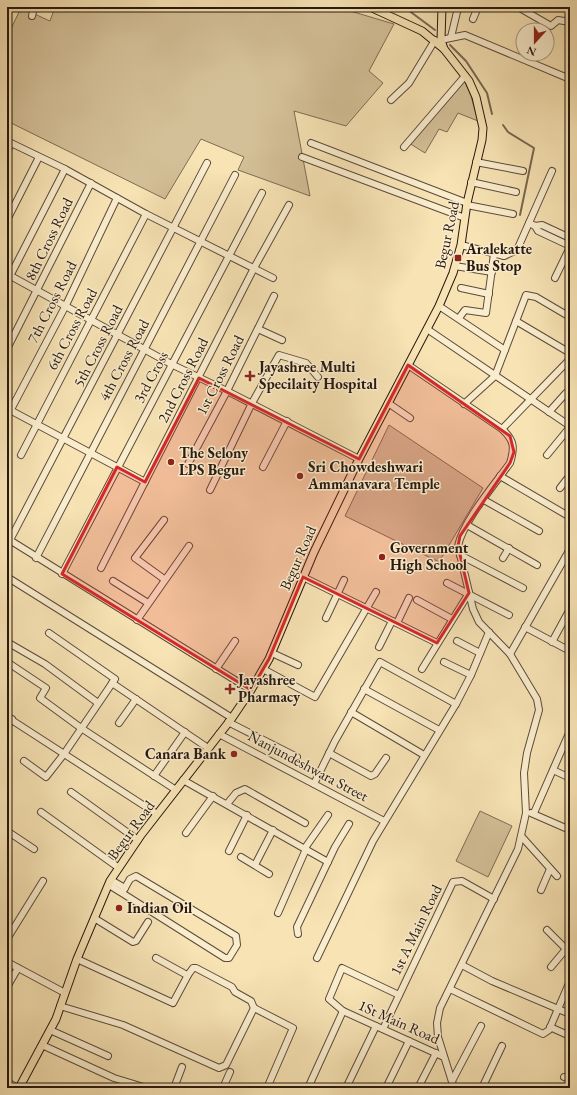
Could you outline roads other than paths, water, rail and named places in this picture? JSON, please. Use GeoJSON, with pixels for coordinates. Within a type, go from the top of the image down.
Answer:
{"type":"FeatureCollection","features":[{"type":"Feature","properties":{"kind":"main road"},"geometry":{"type":"LineString","coordinates":[[370,7],[404,21],[438,40]]}},
{"type":"Feature","properties":{"kind":"main road","name":"Begur Road"},"geometry":{"type":"LineString","coordinates":[[18,1088],[50,1030],[77,959],[110,882],[138,840],[230,720],[251,690],[272,653],[303,577],[359,459],[439,306],[455,266],[461,245],[471,182],[482,140],[483,128],[476,97],[465,76],[438,40],[442,7]]}},
{"type":"Feature","properties":{"kind":"street"},"geometry":{"type":"LineString","coordinates":[[32,16],[34,7]]}},
{"type":"Feature","properties":{"kind":"street"},"geometry":{"type":"LineString","coordinates":[[473,19],[478,7]]}},
{"type":"Feature","properties":{"kind":"street"},"geometry":{"type":"LineString","coordinates":[[518,7],[529,10],[551,26],[558,20],[570,22]]}},
{"type":"Feature","properties":{"kind":"street"},"geometry":{"type":"LineString","coordinates":[[451,37],[457,12]]}},
{"type":"Feature","properties":{"kind":"street"},"geometry":{"type":"LineString","coordinates":[[391,100],[409,83],[438,40],[465,35],[570,79]]}},
{"type":"Feature","properties":{"kind":"street"},"geometry":{"type":"LineString","coordinates":[[404,147],[465,76]]}},
{"type":"Feature","properties":{"kind":"street"},"geometry":{"type":"LineString","coordinates":[[311,143],[467,204],[513,214]]}},
{"type":"Feature","properties":{"kind":"street"},"geometry":{"type":"LineString","coordinates":[[7,152],[11,144],[65,169],[146,214],[273,278]]}},
{"type":"Feature","properties":{"kind":"street"},"geometry":{"type":"LineString","coordinates":[[7,220],[39,157]]}},
{"type":"Feature","properties":{"kind":"street"},"geometry":{"type":"LineString","coordinates":[[302,157],[465,218]]}},
{"type":"Feature","properties":{"kind":"street"},"geometry":{"type":"LineString","coordinates":[[476,162],[523,171]]}},
{"type":"Feature","properties":{"kind":"street","name":"5th Cross Road"},"geometry":{"type":"LineString","coordinates":[[8,539],[64,439],[207,163]]}},
{"type":"Feature","properties":{"kind":"street"},"geometry":{"type":"LineString","coordinates":[[7,282],[9,275],[65,169]]}},
{"type":"Feature","properties":{"kind":"street"},"geometry":{"type":"LineString","coordinates":[[461,245],[504,256],[517,250],[552,171]]}},
{"type":"Feature","properties":{"kind":"street","name":"4th Cross Road"},"geometry":{"type":"LineString","coordinates":[[36,558],[235,175]]}},
{"type":"Feature","properties":{"kind":"street"},"geometry":{"type":"LineString","coordinates":[[471,182],[516,192]]}},
{"type":"Feature","properties":{"kind":"street","name":"8th Cross Road"},"geometry":{"type":"LineString","coordinates":[[7,349],[91,183]]}},
{"type":"Feature","properties":{"kind":"street","name":"3rd Cross"},"geometry":{"type":"LineString","coordinates":[[62,574],[262,193]]}},
{"type":"Feature","properties":{"kind":"street","name":"7th Cross Road"},"geometry":{"type":"LineString","coordinates":[[7,417],[9,409],[66,305],[117,198]]}},
{"type":"Feature","properties":{"kind":"street","name":"2nd Cross Road"},"geometry":{"type":"LineString","coordinates":[[101,568],[254,268],[289,205]]}},
{"type":"Feature","properties":{"kind":"street","name":"6th Cross Road"},"geometry":{"type":"LineString","coordinates":[[21,455],[146,214]]}},
{"type":"Feature","properties":{"kind":"street"},"geometry":{"type":"LineString","coordinates":[[529,223],[535,226],[538,231],[570,247],[555,278]]}},
{"type":"Feature","properties":{"kind":"street"},"geometry":{"type":"LineString","coordinates":[[535,226],[542,225],[570,238]]}},
{"type":"Feature","properties":{"kind":"street"},"geometry":{"type":"LineString","coordinates":[[459,318],[465,310],[486,313],[494,254]]}},
{"type":"Feature","properties":{"kind":"street"},"geometry":{"type":"LineString","coordinates":[[455,266],[492,272]]}},
{"type":"Feature","properties":{"kind":"street"},"geometry":{"type":"LineString","coordinates":[[9,275],[92,319],[173,365],[252,403],[359,459]]}},
{"type":"Feature","properties":{"kind":"street"},"geometry":{"type":"LineString","coordinates":[[462,288],[489,294]]}},
{"type":"Feature","properties":{"kind":"street"},"geometry":{"type":"LineString","coordinates":[[464,404],[495,376],[526,295],[536,297],[570,317]]}},
{"type":"Feature","properties":{"kind":"street","name":"1st Cross Road"},"geometry":{"type":"LineString","coordinates":[[188,464],[228,391],[274,296]]}},
{"type":"Feature","properties":{"kind":"street"},"geometry":{"type":"LineString","coordinates":[[439,306],[505,350]]}},
{"type":"Feature","properties":{"kind":"street"},"geometry":{"type":"LineString","coordinates":[[516,321],[570,353]]}},
{"type":"Feature","properties":{"kind":"street"},"geometry":{"type":"LineString","coordinates":[[258,329],[282,340]]}},
{"type":"Feature","properties":{"kind":"street"},"geometry":{"type":"LineString","coordinates":[[427,329],[570,427],[547,455]]}},
{"type":"Feature","properties":{"kind":"street"},"geometry":{"type":"LineString","coordinates":[[210,490],[252,403],[278,355],[306,364],[318,378]]}},
{"type":"Feature","properties":{"kind":"street"},"geometry":{"type":"LineString","coordinates":[[502,429],[570,359]]}},
{"type":"Feature","properties":{"kind":"street"},"geometry":{"type":"LineString","coordinates":[[408,365],[502,429],[514,443],[514,452],[510,463],[460,536],[458,546],[473,609],[479,622],[510,654],[537,699],[540,710],[527,753],[524,773],[526,813],[522,837],[513,861],[440,1008],[436,1023],[438,1037],[454,1088]]}},
{"type":"Feature","properties":{"kind":"street"},"geometry":{"type":"LineString","coordinates":[[549,412],[566,393]]}},
{"type":"Feature","properties":{"kind":"street"},"geometry":{"type":"LineString","coordinates":[[388,403],[410,418]]}},
{"type":"Feature","properties":{"kind":"street"},"geometry":{"type":"LineString","coordinates":[[9,409],[145,482]]}},
{"type":"Feature","properties":{"kind":"street"},"geometry":{"type":"LineString","coordinates":[[263,467],[287,421]]}},
{"type":"Feature","properties":{"kind":"street"},"geometry":{"type":"LineString","coordinates":[[560,488],[570,475]]}},
{"type":"Feature","properties":{"kind":"street"},"geometry":{"type":"LineString","coordinates":[[500,476],[570,517]]}},
{"type":"Feature","properties":{"kind":"street"},"geometry":{"type":"LineString","coordinates":[[484,500],[539,531]]}},
{"type":"Feature","properties":{"kind":"street"},"geometry":{"type":"LineString","coordinates":[[164,520],[135,558],[164,579]]}},
{"type":"Feature","properties":{"kind":"street"},"geometry":{"type":"LineString","coordinates":[[467,525],[537,564]]}},
{"type":"Feature","properties":{"kind":"street"},"geometry":{"type":"LineString","coordinates":[[8,539],[36,558],[251,690]]}},
{"type":"Feature","properties":{"kind":"street"},"geometry":{"type":"LineString","coordinates":[[137,620],[164,579],[189,546]]}},
{"type":"Feature","properties":{"kind":"street"},"geometry":{"type":"LineString","coordinates":[[503,558],[509,548]]}},
{"type":"Feature","properties":{"kind":"street"},"geometry":{"type":"LineString","coordinates":[[510,654],[570,549]]}},
{"type":"Feature","properties":{"kind":"street"},"geometry":{"type":"LineString","coordinates":[[460,555],[523,588]]}},
{"type":"Feature","properties":{"kind":"street"},"geometry":{"type":"LineString","coordinates":[[7,577],[230,720],[297,757]]}},
{"type":"Feature","properties":{"kind":"street"},"geometry":{"type":"LineString","coordinates":[[303,577],[437,643]]}},
{"type":"Feature","properties":{"kind":"street"},"geometry":{"type":"LineString","coordinates":[[326,618],[344,580]]}},
{"type":"Feature","properties":{"kind":"street"},"geometry":{"type":"LineString","coordinates":[[113,581],[148,603]]}},
{"type":"Feature","properties":{"kind":"street"},"geometry":{"type":"LineString","coordinates":[[447,583],[469,593],[508,615]]}},
{"type":"Feature","properties":{"kind":"street"},"geometry":{"type":"LineString","coordinates":[[263,669],[315,697],[376,592]]}},
{"type":"Feature","properties":{"kind":"street"},"geometry":{"type":"LineString","coordinates":[[422,669],[469,593]]}},
{"type":"Feature","properties":{"kind":"street"},"geometry":{"type":"LineString","coordinates":[[379,647],[409,598]]}},
{"type":"Feature","properties":{"kind":"street"},"geometry":{"type":"LineString","coordinates":[[417,600],[452,619]]}},
{"type":"Feature","properties":{"kind":"street"},"geometry":{"type":"LineString","coordinates":[[552,642],[570,609]]}},
{"type":"Feature","properties":{"kind":"street"},"geometry":{"type":"LineString","coordinates":[[525,628],[570,651]]}},
{"type":"Feature","properties":{"kind":"street"},"geometry":{"type":"LineString","coordinates":[[317,958],[384,821],[456,704],[471,675],[489,632]]}},
{"type":"Feature","properties":{"kind":"street"},"geometry":{"type":"LineString","coordinates":[[24,761],[46,777],[64,754],[115,679],[49,633]]}},
{"type":"Feature","properties":{"kind":"street"},"geometry":{"type":"LineString","coordinates":[[216,669],[235,640]]}},
{"type":"Feature","properties":{"kind":"street"},"geometry":{"type":"LineString","coordinates":[[457,641],[480,653]]}},
{"type":"Feature","properties":{"kind":"street"},"geometry":{"type":"LineString","coordinates":[[7,642],[44,664],[98,703]]}},
{"type":"Feature","properties":{"kind":"street"},"geometry":{"type":"LineString","coordinates":[[272,653],[298,665]]}},
{"type":"Feature","properties":{"kind":"street"},"geometry":{"type":"LineString","coordinates":[[314,784],[351,712],[380,662],[456,704]]}},
{"type":"Feature","properties":{"kind":"street"},"geometry":{"type":"LineString","coordinates":[[444,662],[471,675]]}},
{"type":"Feature","properties":{"kind":"street"},"geometry":{"type":"LineString","coordinates":[[8,664],[46,688],[40,698],[82,728],[176,790]]}},
{"type":"Feature","properties":{"kind":"street"},"geometry":{"type":"LineString","coordinates":[[112,683],[208,748]]}},
{"type":"Feature","properties":{"kind":"street"},"geometry":{"type":"LineString","coordinates":[[364,689],[439,730]]}},
{"type":"Feature","properties":{"kind":"street"},"geometry":{"type":"LineString","coordinates":[[119,723],[136,699]]}},
{"type":"Feature","properties":{"kind":"street"},"geometry":{"type":"LineString","coordinates":[[351,712],[424,756]]}},
{"type":"Feature","properties":{"kind":"street"},"geometry":{"type":"LineString","coordinates":[[7,727],[9,718],[158,814]]}},
{"type":"Feature","properties":{"kind":"street"},"geometry":{"type":"LineString","coordinates":[[534,813],[570,731]]}},
{"type":"Feature","properties":{"kind":"street"},"geometry":{"type":"LineString","coordinates":[[154,776],[185,732]]}},
{"type":"Feature","properties":{"kind":"street","name":"Nanjundeshwara Street"},"geometry":{"type":"LineString","coordinates":[[219,734],[384,821]]}},
{"type":"Feature","properties":{"kind":"street"},"geometry":{"type":"LineString","coordinates":[[329,754],[371,776],[375,774],[386,758]]}},
{"type":"Feature","properties":{"kind":"street"},"geometry":{"type":"LineString","coordinates":[[553,770],[570,778]]}},
{"type":"Feature","properties":{"kind":"street"},"geometry":{"type":"LineString","coordinates":[[183,780],[306,848],[328,862]]}},
{"type":"Feature","properties":{"kind":"street"},"geometry":{"type":"LineString","coordinates":[[227,804],[236,793],[245,789],[305,822]]}},
{"type":"Feature","properties":{"kind":"street"},"geometry":{"type":"LineString","coordinates":[[71,792],[138,840]]}},
{"type":"Feature","properties":{"kind":"street"},"geometry":{"type":"LineString","coordinates":[[186,833],[212,796]]}},
{"type":"Feature","properties":{"kind":"street"},"geometry":{"type":"LineString","coordinates":[[41,812],[119,868]]}},
{"type":"Feature","properties":{"kind":"street"},"geometry":{"type":"LineString","coordinates":[[526,813],[534,813],[570,830]]}},
{"type":"Feature","properties":{"kind":"street"},"geometry":{"type":"LineString","coordinates":[[229,851],[247,815]]}},
{"type":"Feature","properties":{"kind":"street"},"geometry":{"type":"LineString","coordinates":[[278,913],[306,848],[328,815]]}},
{"type":"Feature","properties":{"kind":"street"},"geometry":{"type":"LineString","coordinates":[[298,934],[297,927],[328,862],[349,824]]}},
{"type":"Feature","properties":{"kind":"street"},"geometry":{"type":"LineString","coordinates":[[255,865],[274,830]]}},
{"type":"Feature","properties":{"kind":"street"},"geometry":{"type":"LineString","coordinates":[[7,831],[34,849]]}},
{"type":"Feature","properties":{"kind":"street"},"geometry":{"type":"LineString","coordinates":[[522,837],[556,876]]}},
{"type":"Feature","properties":{"kind":"street"},"geometry":{"type":"LineString","coordinates":[[241,857],[269,874]]}},
{"type":"Feature","properties":{"kind":"street"},"geometry":{"type":"LineString","coordinates":[[541,890],[550,869]]}},
{"type":"Feature","properties":{"kind":"street"},"geometry":{"type":"LineString","coordinates":[[110,882],[225,958],[230,958],[237,945],[236,936],[136,876],[132,876],[124,891]]}},
{"type":"Feature","properties":{"kind":"street"},"geometry":{"type":"LineString","coordinates":[[7,939],[43,881]]}},
{"type":"Feature","properties":{"kind":"street","name":"1st A Main Road"},"geometry":{"type":"LineString","coordinates":[[383,1029],[454,882],[462,881],[494,899]]}},
{"type":"Feature","properties":{"kind":"street"},"geometry":{"type":"LineString","coordinates":[[94,918],[133,942],[136,941],[148,922]]}},
{"type":"Feature","properties":{"kind":"street"},"geometry":{"type":"LineString","coordinates":[[547,930],[568,951],[551,966]]}},
{"type":"Feature","properties":{"kind":"street"},"geometry":{"type":"LineString","coordinates":[[156,958],[188,975]]}},
{"type":"Feature","properties":{"kind":"street"},"geometry":{"type":"LineString","coordinates":[[77,959],[173,1003],[188,975],[193,968],[196,968],[232,987],[235,992],[251,1001],[254,1008],[293,1028],[267,1088]]}},
{"type":"Feature","properties":{"kind":"street"},"geometry":{"type":"LineString","coordinates":[[7,962],[65,993]]}},
{"type":"Feature","properties":{"kind":"street"},"geometry":{"type":"LineString","coordinates":[[462,965],[492,981],[570,1014]]}},
{"type":"Feature","properties":{"kind":"street"},"geometry":{"type":"LineString","coordinates":[[7,987],[18,968]]}},
{"type":"Feature","properties":{"kind":"street"},"geometry":{"type":"LineString","coordinates":[[308,1088],[343,1011],[329,999],[342,968],[399,995]]}},
{"type":"Feature","properties":{"kind":"street"},"geometry":{"type":"LineString","coordinates":[[450,989],[543,1034],[546,1034],[570,981]]}},
{"type":"Feature","properties":{"kind":"street"},"geometry":{"type":"LineString","coordinates":[[60,1006],[134,1030],[219,1068],[226,1065],[254,1008]]}},
{"type":"Feature","properties":{"kind":"street","name":"1St Main Road"},"geometry":{"type":"LineString","coordinates":[[343,1011],[444,1057]]}},
{"type":"Feature","properties":{"kind":"street"},"geometry":{"type":"LineString","coordinates":[[346,1088],[376,1026]]}},
{"type":"Feature","properties":{"kind":"street"},"geometry":{"type":"LineString","coordinates":[[452,1081],[481,1026]]}},
{"type":"Feature","properties":{"kind":"street"},"geometry":{"type":"LineString","coordinates":[[550,1027],[570,1036]]}},
{"type":"Feature","properties":{"kind":"street"},"geometry":{"type":"LineString","coordinates":[[50,1030],[108,1056]]}},
{"type":"Feature","properties":{"kind":"street"},"geometry":{"type":"LineString","coordinates":[[386,1088],[409,1041]]}},
{"type":"Feature","properties":{"kind":"street"},"geometry":{"type":"LineString","coordinates":[[42,1045],[114,1078],[147,1088]]}},
{"type":"Feature","properties":{"kind":"street"},"geometry":{"type":"LineString","coordinates":[[482,1088],[502,1046]]}},
{"type":"Feature","properties":{"kind":"street"},"geometry":{"type":"LineString","coordinates":[[418,1088],[436,1053]]}},
{"type":"Feature","properties":{"kind":"street"},"geometry":{"type":"LineString","coordinates":[[174,1088],[182,1067]]}},
{"type":"Feature","properties":{"kind":"street"},"geometry":{"type":"LineString","coordinates":[[223,1088],[230,1072]]}},
{"type":"Feature","properties":{"kind":"street"},"geometry":{"type":"LineString","coordinates":[[7,1082],[18,1088]]}},
{"type":"Feature","properties":{"kind":"waterway"},"geometry":{"type":"LineString","coordinates":[[404,7],[435,30]]}},
{"type":"Feature","properties":{"kind":"waterway"},"geometry":{"type":"LineString","coordinates":[[450,45],[466,61],[487,93],[492,114]]}},
{"type":"Feature","properties":{"kind":"waterway"},"geometry":{"type":"LineString","coordinates":[[503,125],[508,132],[534,148],[520,215]]}},
{"type":"Feature","properties":{"kind":"place","name":"Aralekatte Bus Stop"},"geometry":{"type":"Point","coordinates":[458,258]}},
{"type":"Feature","properties":{"kind":"place","name":"Jayashree Multi Specilaity Hospital"},"geometry":{"type":"Point","coordinates":[250,376]}},
{"type":"Feature","properties":{"kind":"place","name":"The Selony LPS Begur"},"geometry":{"type":"Point","coordinates":[171,462]}},
{"type":"Feature","properties":{"kind":"place","name":"Sri Chowdeshwari Ammanavara Temple"},"geometry":{"type":"Point","coordinates":[300,476]}},
{"type":"Feature","properties":{"kind":"place","name":"Government High School"},"geometry":{"type":"Point","coordinates":[382,557]}},
{"type":"Feature","properties":{"kind":"place","name":"Jayashree Pharmacy"},"geometry":{"type":"Point","coordinates":[230,689]}},
{"type":"Feature","properties":{"kind":"place","name":"Canara Bank"},"geometry":{"type":"Point","coordinates":[234,754]}},
{"type":"Feature","properties":{"kind":"place","name":"Indian Oil"},"geometry":{"type":"Point","coordinates":[119,908]}}]}
